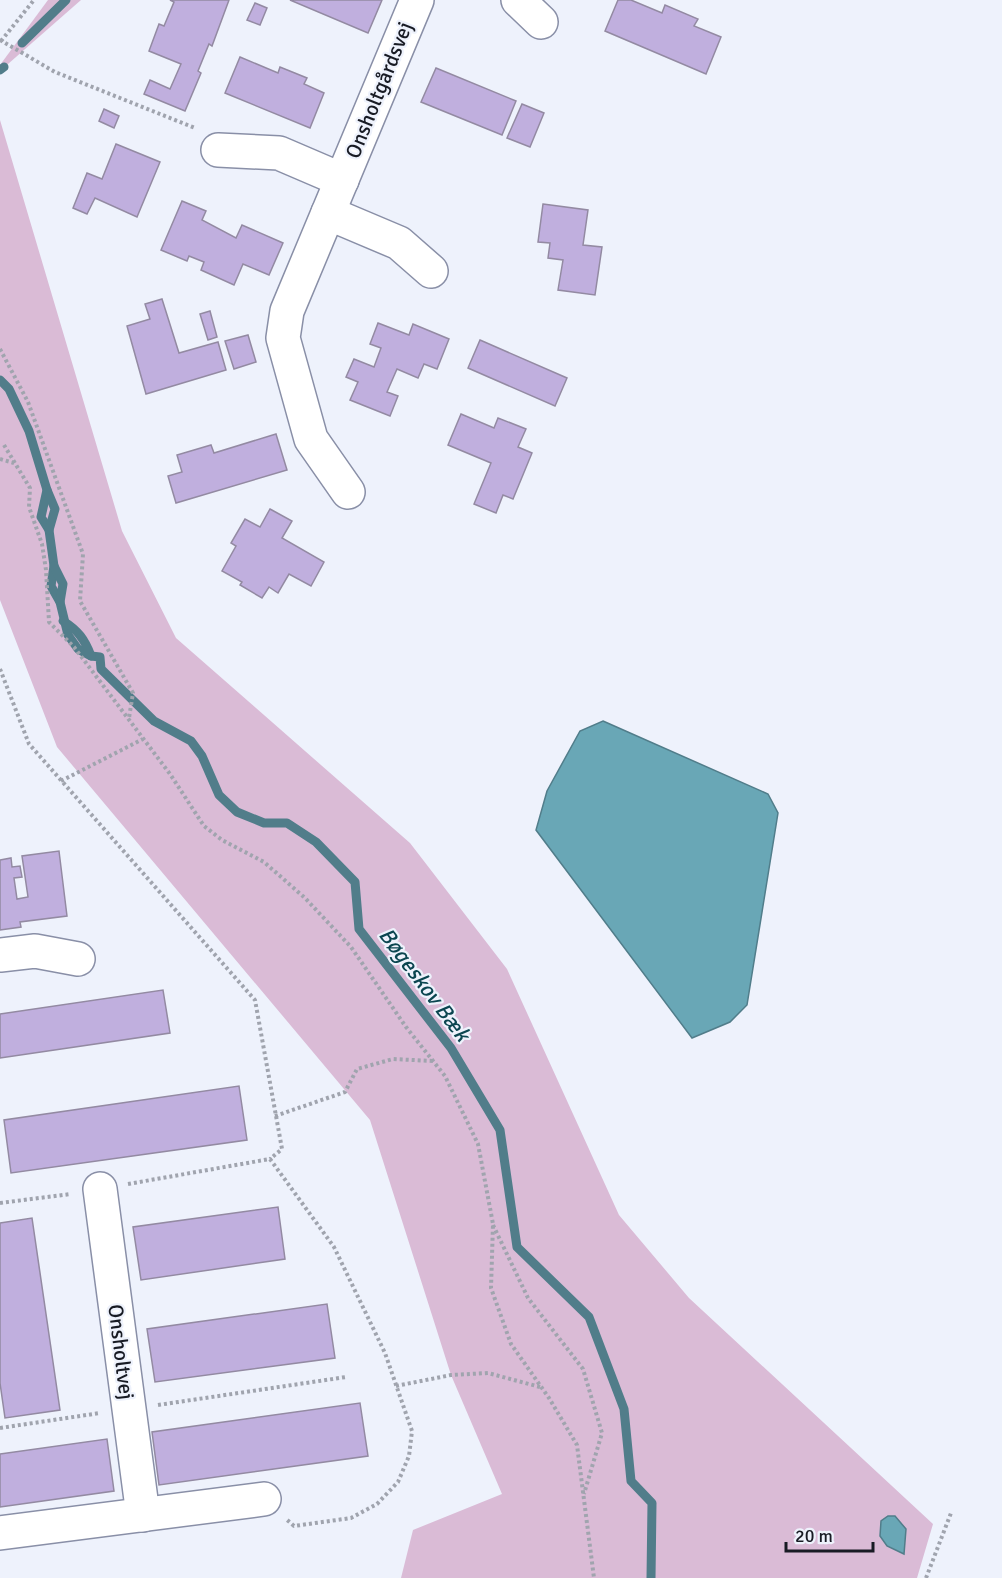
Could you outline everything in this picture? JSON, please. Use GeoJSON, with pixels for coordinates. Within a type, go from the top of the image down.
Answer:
{"type":"FeatureCollection","features":[{"type":"Feature","properties":{"kind":"street","name":"Onsholtgårdsvej"},"geometry":{"type":"LineString","coordinates":[[348,492],[312,438],[283,338],[287,311],[417,0]]}},
{"type":"Feature","properties":{"kind":"street"},"geometry":{"type":"LineString","coordinates":[[518,0],[542,22]]}},
{"type":"Feature","properties":{"kind":"street","name":"Onsholtgårdsvej"},"geometry":{"type":"LineString","coordinates":[[218,150],[279,153],[342,180]]}},
{"type":"Feature","properties":{"kind":"street"},"geometry":{"type":"LineString","coordinates":[[328,213],[399,243],[431,271]]}},
{"type":"Feature","properties":{"kind":"street"},"geometry":{"type":"LineString","coordinates":[[0,956],[34,951],[78,958]]}},
{"type":"Feature","properties":{"kind":"street","name":"Onsholtvej"},"geometry":{"type":"LineString","coordinates":[[100,1189],[143,1515]]}},
{"type":"Feature","properties":{"kind":"street"},"geometry":{"type":"LineString","coordinates":[[0,1533],[264,1499]]}},
{"type":"Feature","properties":{"kind":"path"},"geometry":{"type":"LineString","coordinates":[[34,0],[1,40],[55,72],[202,131],[218,150]]}},
{"type":"Feature","properties":{"kind":"path"},"geometry":{"type":"LineString","coordinates":[[0,349],[28,402],[83,554],[80,601],[133,693],[129,719]]}},
{"type":"Feature","properties":{"kind":"path"},"geometry":{"type":"LineString","coordinates":[[4,445],[30,488],[28,507],[42,544],[49,622],[74,647],[129,719],[204,826],[222,840],[264,862],[306,898],[351,947],[406,1027],[445,1076],[478,1144],[493,1224],[491,1288],[511,1344],[577,1445],[594,1578]]}},
{"type":"Feature","properties":{"kind":"path"},"geometry":{"type":"LineString","coordinates":[[0,459],[15,463]]}},
{"type":"Feature","properties":{"kind":"path"},"geometry":{"type":"LineString","coordinates":[[0,669],[29,744],[255,1000],[282,1149],[270,1159],[100,1189],[0,1203]]}},
{"type":"Feature","properties":{"kind":"path"},"geometry":{"type":"LineString","coordinates":[[61,781],[143,739]]}},
{"type":"Feature","properties":{"kind":"path"},"geometry":{"type":"LineString","coordinates":[[275,1116],[345,1092],[357,1069],[393,1059],[433,1061]]}},
{"type":"Feature","properties":{"kind":"path"},"geometry":{"type":"LineString","coordinates":[[264,1499],[294,1527],[351,1518],[377,1504],[398,1482],[409,1455],[412,1431],[385,1353],[334,1247],[270,1159]]}},
{"type":"Feature","properties":{"kind":"path"},"geometry":{"type":"LineString","coordinates":[[493,1224],[528,1298],[583,1369],[602,1433],[583,1497]]}},
{"type":"Feature","properties":{"kind":"path"},"geometry":{"type":"LineString","coordinates":[[396,1386],[451,1375],[488,1373],[541,1387]]}},
{"type":"Feature","properties":{"kind":"path"},"geometry":{"type":"LineString","coordinates":[[0,1428],[346,1377]]}},
{"type":"Feature","properties":{"kind":"path"},"geometry":{"type":"LineString","coordinates":[[926,1578],[951,1513]]}},
{"type":"Feature","properties":{"kind":"shaded area"},"geometry":{"type":"Polygon","coordinates":[[[48,0],[81,0],[0,71],[0,65],[48,0]]]}},
{"type":"Feature","properties":{"kind":"shaded area"},"geometry":{"type":"Polygon","coordinates":[[[0,120],[122,531],[176,638],[410,843],[507,969],[619,1215],[689,1298],[933,1524],[917,1578],[401,1578],[413,1530],[502,1494],[451,1375],[370,1120],[57,747],[0,600],[0,120]]]}},
{"type":"Feature","properties":{"kind":"water"},"geometry":{"type":"Polygon","coordinates":[[[603,721],[768,794],[778,813],[747,1005],[730,1022],[692,1038],[536,830],[547,791],[580,731],[603,721]]]}},
{"type":"Feature","properties":{"kind":"water"},"geometry":{"type":"Polygon","coordinates":[[[888,1516],[895,1516],[906,1529],[904,1554],[887,1546],[880,1536],[881,1521],[888,1516]]]}},
{"type":"Feature","properties":{"kind":"building"},"geometry":{"type":"Polygon","coordinates":[[[170,0],[229,0],[212,46],[209,44],[198,71],[201,73],[185,111],[144,94],[150,80],[170,89],[181,64],[149,51],[159,24],[164,26],[174,2],[170,0]]]}},
{"type":"Feature","properties":{"kind":"building"},"geometry":{"type":"Polygon","coordinates":[[[290,0],[382,0],[368,33],[290,0]]]}},
{"type":"Feature","properties":{"kind":"building"},"geometry":{"type":"Polygon","coordinates":[[[618,0],[631,0],[662,13],[665,5],[698,19],[694,26],[721,37],[706,74],[605,31],[618,0]]]}},
{"type":"Feature","properties":{"kind":"building"},"geometry":{"type":"Polygon","coordinates":[[[255,3],[267,8],[260,25],[247,20],[255,3]]]}},
{"type":"Feature","properties":{"kind":"building"},"geometry":{"type":"Polygon","coordinates":[[[240,57],[278,73],[280,67],[307,78],[304,84],[324,93],[310,128],[225,93],[240,57]]]}},
{"type":"Feature","properties":{"kind":"building"},"geometry":{"type":"Polygon","coordinates":[[[436,68],[516,101],[502,135],[421,102],[436,68]]]}},
{"type":"Feature","properties":{"kind":"building"},"geometry":{"type":"Polygon","coordinates":[[[522,104],[544,113],[530,147],[507,138],[522,104]]]}},
{"type":"Feature","properties":{"kind":"building"},"geometry":{"type":"Polygon","coordinates":[[[104,109],[119,116],[114,128],[99,121],[104,109]]]}},
{"type":"Feature","properties":{"kind":"building"},"geometry":{"type":"Polygon","coordinates":[[[116,144],[160,162],[137,217],[95,198],[87,214],[73,208],[87,173],[102,179],[116,144]]]}},
{"type":"Feature","properties":{"kind":"building"},"geometry":{"type":"Polygon","coordinates":[[[182,201],[206,211],[202,220],[236,238],[242,225],[283,243],[269,275],[243,264],[234,285],[201,270],[204,262],[189,256],[187,261],[161,250],[182,201]]]}},
{"type":"Feature","properties":{"kind":"building"},"geometry":{"type":"Polygon","coordinates":[[[543,204],[588,210],[583,245],[602,247],[595,295],[558,290],[563,260],[548,258],[550,243],[538,242],[543,204]]]}},
{"type":"Feature","properties":{"kind":"building"},"geometry":{"type":"Polygon","coordinates":[[[162,299],[179,353],[218,342],[226,370],[146,394],[127,326],[150,319],[145,304],[162,299]]]}},
{"type":"Feature","properties":{"kind":"building"},"geometry":{"type":"Polygon","coordinates":[[[210,311],[217,337],[208,340],[200,314],[210,311]]]}},
{"type":"Feature","properties":{"kind":"building"},"geometry":{"type":"Polygon","coordinates":[[[378,323],[409,335],[413,324],[449,339],[437,369],[424,364],[418,378],[397,369],[387,392],[398,396],[390,416],[350,400],[358,382],[346,377],[354,359],[374,367],[381,348],[370,344],[378,323]]]}},
{"type":"Feature","properties":{"kind":"building"},"geometry":{"type":"Polygon","coordinates":[[[248,335],[256,362],[234,369],[225,341],[248,335]]]}},
{"type":"Feature","properties":{"kind":"building"},"geometry":{"type":"Polygon","coordinates":[[[480,340],[567,378],[555,406],[468,368],[480,340]]]}},
{"type":"Feature","properties":{"kind":"building"},"geometry":{"type":"Polygon","coordinates":[[[461,414],[494,428],[498,418],[526,429],[518,447],[532,453],[513,499],[503,495],[496,513],[474,504],[491,463],[448,445],[461,414]]]}},
{"type":"Feature","properties":{"kind":"building"},"geometry":{"type":"Polygon","coordinates":[[[276,434],[287,470],[176,503],[168,476],[182,472],[177,455],[211,445],[214,453],[276,434]]]}},
{"type":"Feature","properties":{"kind":"building"},"geometry":{"type":"Polygon","coordinates":[[[270,509],[292,521],[282,538],[324,562],[311,586],[289,574],[278,593],[269,587],[262,598],[240,585],[242,582],[222,571],[236,546],[231,543],[245,519],[260,527],[270,509]]]}},
{"type":"Feature","properties":{"kind":"building"},"geometry":{"type":"Polygon","coordinates":[[[59,851],[67,916],[20,922],[21,927],[0,930],[0,860],[11,858],[12,867],[20,866],[22,877],[14,878],[17,899],[28,897],[22,856],[59,851]]]}},
{"type":"Feature","properties":{"kind":"building"},"geometry":{"type":"Polygon","coordinates":[[[163,990],[170,1033],[0,1058],[0,1014],[163,990]]]}},
{"type":"Feature","properties":{"kind":"building"},"geometry":{"type":"Polygon","coordinates":[[[239,1086],[247,1140],[11,1173],[4,1120],[239,1086]]]}},
{"type":"Feature","properties":{"kind":"building"},"geometry":{"type":"Polygon","coordinates":[[[278,1207],[285,1259],[141,1280],[133,1227],[278,1207]]]}},
{"type":"Feature","properties":{"kind":"building"},"geometry":{"type":"Polygon","coordinates":[[[32,1218],[60,1410],[5,1418],[0,1383],[0,1223],[32,1218]]]}},
{"type":"Feature","properties":{"kind":"building"},"geometry":{"type":"Polygon","coordinates":[[[327,1304],[335,1358],[155,1382],[147,1329],[327,1304]]]}},
{"type":"Feature","properties":{"kind":"building"},"geometry":{"type":"Polygon","coordinates":[[[360,1403],[368,1456],[159,1485],[152,1432],[360,1403]]]}},
{"type":"Feature","properties":{"kind":"building"},"geometry":{"type":"Polygon","coordinates":[[[107,1439],[114,1491],[0,1507],[0,1454],[107,1439]]]}},
{"type":"Feature","properties":{"kind":"waterway","name":"Bøgeskov Bæk"},"geometry":{"type":"LineString","coordinates":[[22,43],[66,0]]}},
{"type":"Feature","properties":{"kind":"waterway","name":"Bøgeskov Bæk"},"geometry":{"type":"LineString","coordinates":[[0,70],[4,67]]}},
{"type":"Feature","properties":{"kind":"waterway","name":"Bøgeskov Bæk"},"geometry":{"type":"LineString","coordinates":[[0,380],[9,389],[29,431],[47,490],[41,517],[49,530],[54,566],[51,586],[60,602],[68,635],[78,649],[91,656],[100,657],[101,669],[154,721],[191,741],[202,756],[219,795],[237,812],[264,823],[287,823],[316,842],[355,882],[359,929],[451,1048],[500,1130],[517,1247],[589,1317],[624,1409],[631,1481],[652,1503],[651,1578]]}},
{"type":"Feature","properties":{"kind":"waterway"},"geometry":{"type":"LineString","coordinates":[[47,490],[55,509],[49,530]]}},
{"type":"Feature","properties":{"kind":"waterway"},"geometry":{"type":"LineString","coordinates":[[54,566],[63,584],[60,602]]}},
{"type":"Feature","properties":{"kind":"waterway"},"geometry":{"type":"LineString","coordinates":[[63,621],[80,636],[91,656]]}}]}
